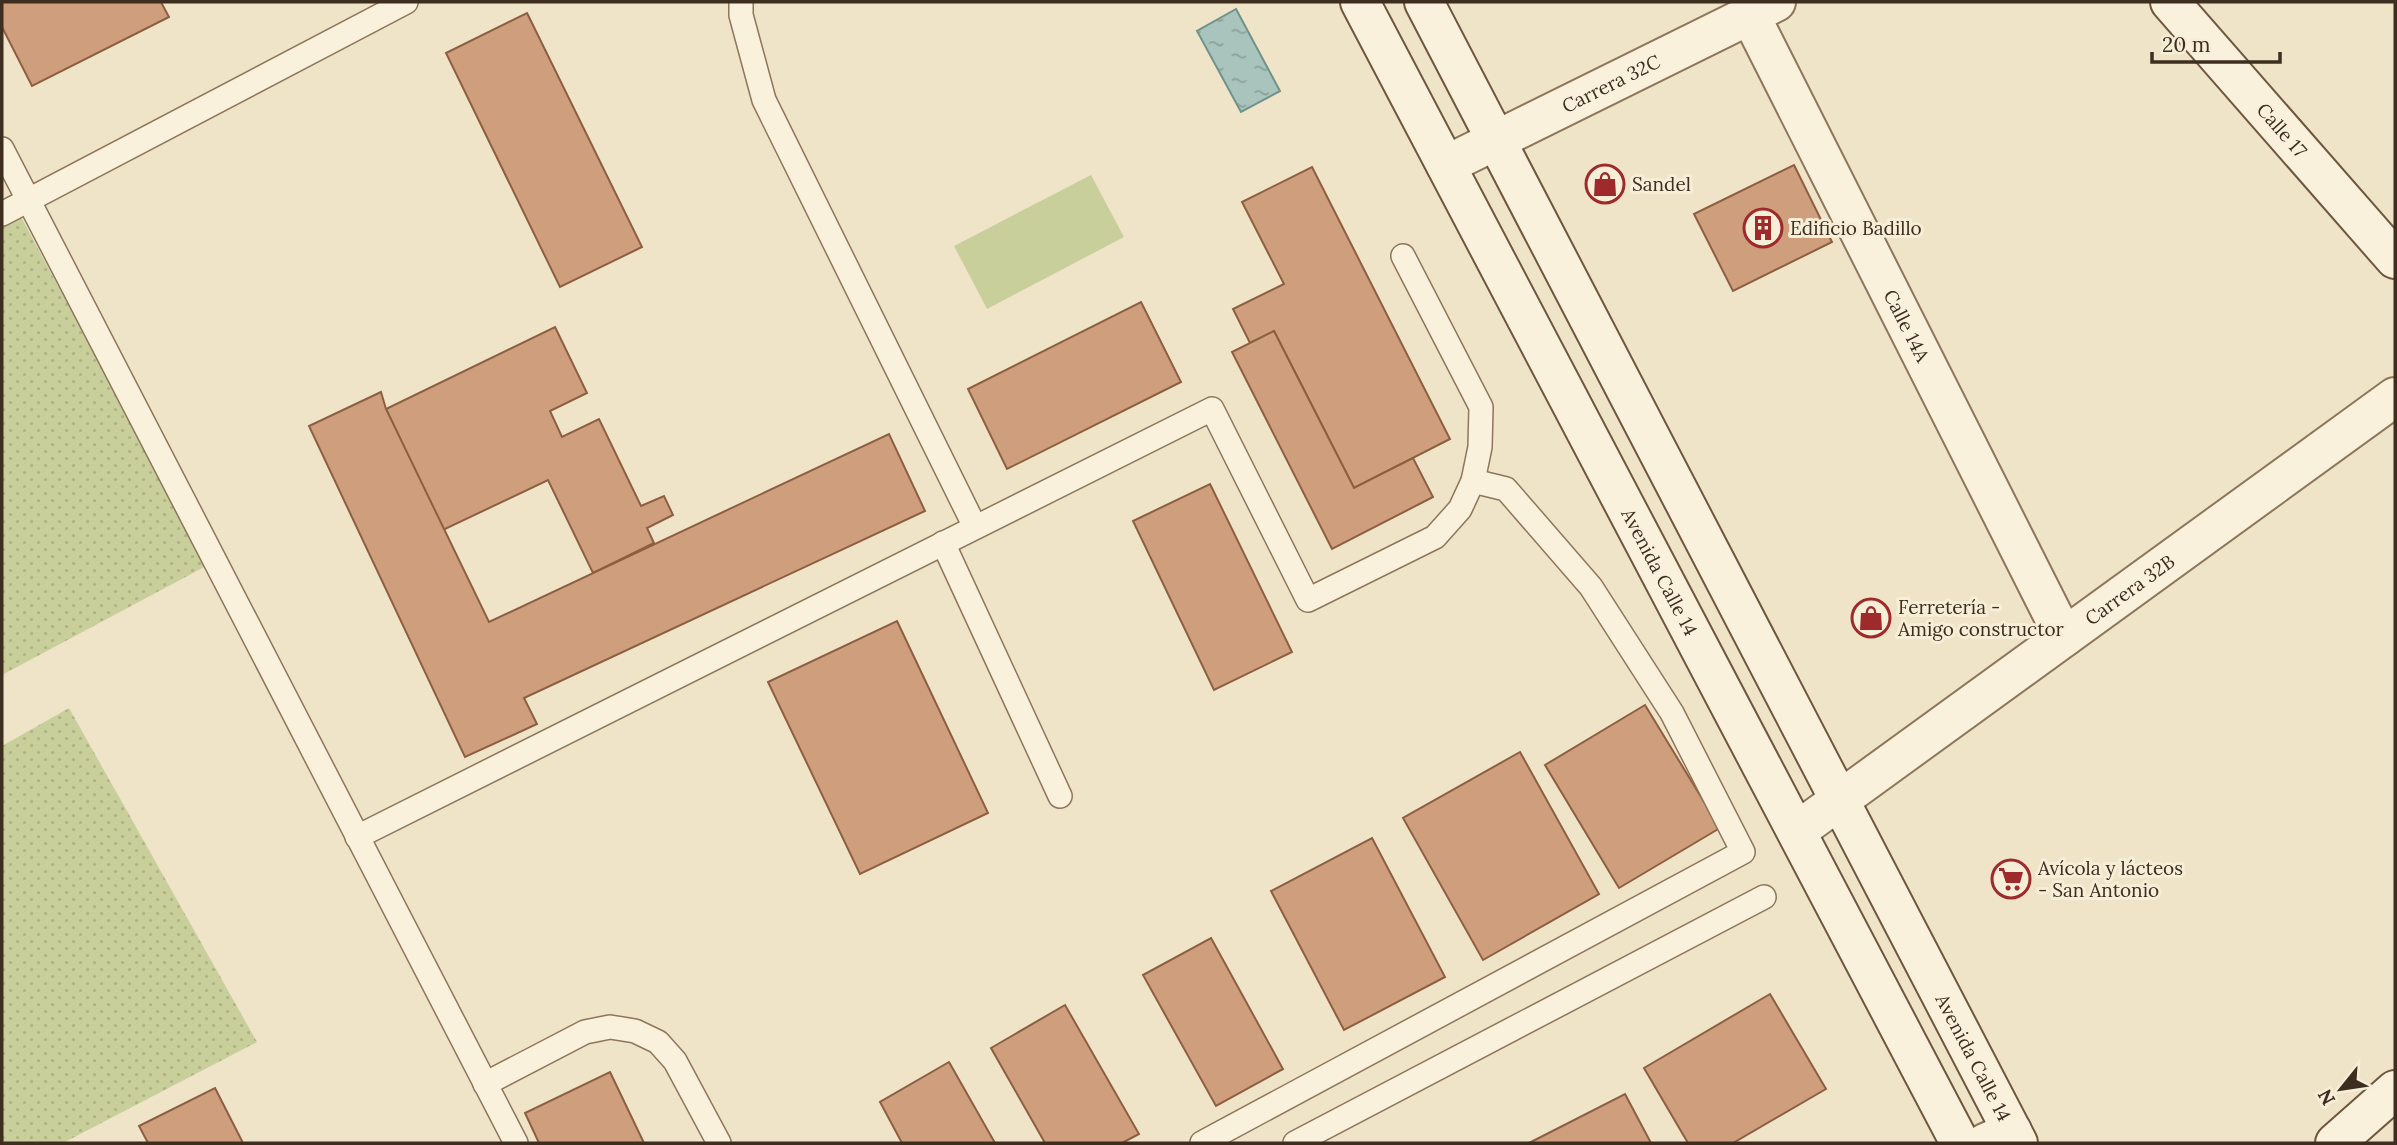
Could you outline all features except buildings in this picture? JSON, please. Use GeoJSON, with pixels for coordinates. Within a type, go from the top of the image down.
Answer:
{"type":"FeatureCollection","features":[{"type":"Feature","properties":{"kind":"main road","name":"Avenida Calle 14"},"geometry":{"type":"LineString","coordinates":[[1360,2],[1960,1143]]}},
{"type":"Feature","properties":{"kind":"main road","name":"Avenida Calle 14"},"geometry":{"type":"LineString","coordinates":[[1424,2],[1840,800],[2005,1139]]}},
{"type":"Feature","properties":{"kind":"main road","name":"Calle 17"},"geometry":{"type":"LineString","coordinates":[[2170,2],[2395,259]]}},
{"type":"Feature","properties":{"kind":"main road","name":"Carrera 32C"},"geometry":{"type":"LineString","coordinates":[[1446,165],[1763,8]]}},
{"type":"Feature","properties":{"kind":"main road","name":"Calle 14A"},"geometry":{"type":"LineString","coordinates":[[1763,8],[2064,637]]}},
{"type":"Feature","properties":{"kind":"main road","name":"Carrera 32B"},"geometry":{"type":"LineString","coordinates":[[1797,831],[2395,397]]}},
{"type":"Feature","properties":{"kind":"main road"},"geometry":{"type":"LineString","coordinates":[[2340,1142],[2395,1090]]}},
{"type":"Feature","properties":{"kind":"lane"},"geometry":{"type":"LineString","coordinates":[[2,214],[406,2]]}},
{"type":"Feature","properties":{"kind":"lane"},"geometry":{"type":"LineString","coordinates":[[741,2],[741,15],[764,100],[975,527]]}},
{"type":"Feature","properties":{"kind":"lane"},"geometry":{"type":"LineString","coordinates":[[2,149],[516,1143]]}},
{"type":"Feature","properties":{"kind":"lane"},"geometry":{"type":"LineString","coordinates":[[357,837],[1212,409],[1308,600],[1435,537],[1460,509],[1473,481],[1479,447],[1481,407],[1403,256]]}},
{"type":"Feature","properties":{"kind":"lane"},"geometry":{"type":"LineString","coordinates":[[1202,1143],[1743,852],[1671,713],[1591,587],[1506,489],[1473,481]]}},
{"type":"Feature","properties":{"kind":"lane"},"geometry":{"type":"LineString","coordinates":[[943,543],[1060,796]]}},
{"type":"Feature","properties":{"kind":"lane"},"geometry":{"type":"LineString","coordinates":[[1295,1143],[1764,897]]}},
{"type":"Feature","properties":{"kind":"lane"},"geometry":{"type":"LineString","coordinates":[[485,1084],[585,1032],[610,1027],[635,1031],[658,1042],[675,1061],[719,1143]]}},
{"type":"Feature","properties":{"kind":"green space"},"geometry":{"type":"Polygon","coordinates":[[[1091,175],[1124,237],[987,309],[954,246],[1091,175]]]}},
{"type":"Feature","properties":{"kind":"green space"},"geometry":{"type":"Polygon","coordinates":[[[14,204],[208,565],[2,675],[2,210],[14,204]]]}},
{"type":"Feature","properties":{"kind":"green space"},"geometry":{"type":"Polygon","coordinates":[[[69,708],[257,1042],[63,1143],[2,1143],[2,746],[69,708]]]}},
{"type":"Feature","properties":{"kind":"water"},"geometry":{"type":"Polygon","coordinates":[[[1236,9],[1280,91],[1241,112],[1197,31],[1236,9]]]}},
{"type":"Feature","properties":{"kind":"place","name":"Sandel"},"geometry":{"type":"Point","coordinates":[1605,184]}},
{"type":"Feature","properties":{"kind":"place","name":"Edificio Badillo"},"geometry":{"type":"Point","coordinates":[1763,228]}},
{"type":"Feature","properties":{"kind":"place","name":"Ferretería - Amigo constructor"},"geometry":{"type":"Point","coordinates":[1871,618]}},
{"type":"Feature","properties":{"kind":"place","name":"Avícola y lácteos - San Antonio"},"geometry":{"type":"Point","coordinates":[2011,879]}}]}
